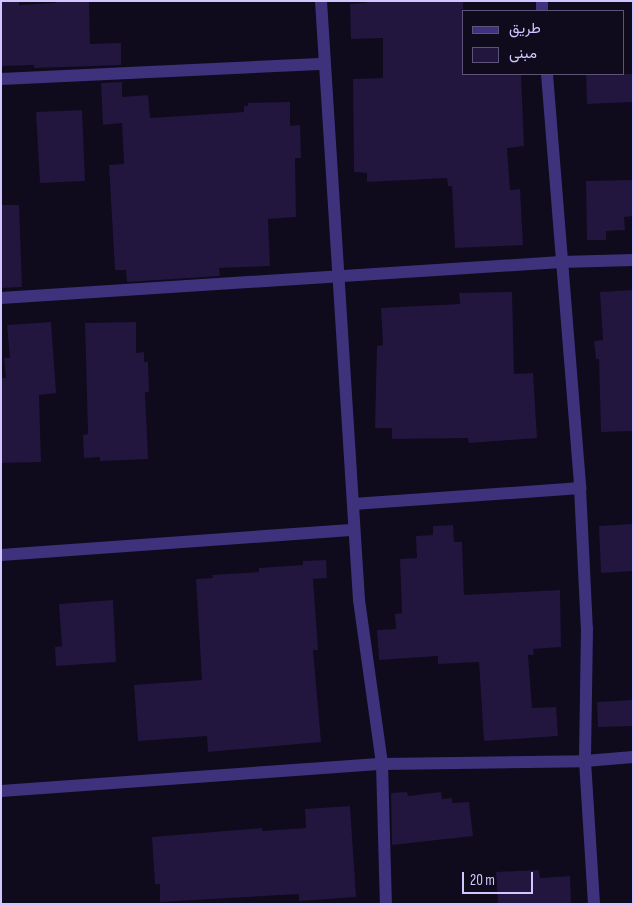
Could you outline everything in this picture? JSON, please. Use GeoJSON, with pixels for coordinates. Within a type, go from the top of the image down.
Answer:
{"type":"FeatureCollection","features":[{"type":"Feature","properties":{"kind":"street"},"geometry":{"type":"LineString","coordinates":[[321,1],[358,600],[382,764],[386,904]]}},
{"type":"Feature","properties":{"kind":"street"},"geometry":{"type":"LineString","coordinates":[[1,79],[325,64]]}},
{"type":"Feature","properties":{"kind":"street"},"geometry":{"type":"LineString","coordinates":[[547,75],[560,262],[580,488],[587,629],[585,760],[594,904]]}},
{"type":"Feature","properties":{"kind":"street"},"geometry":{"type":"LineString","coordinates":[[1,298],[339,278],[560,262],[633,260]]}},
{"type":"Feature","properties":{"kind":"street"},"geometry":{"type":"LineString","coordinates":[[353,504],[580,488]]}},
{"type":"Feature","properties":{"kind":"street"},"geometry":{"type":"LineString","coordinates":[[1,555],[354,530]]}},
{"type":"Feature","properties":{"kind":"street"},"geometry":{"type":"LineString","coordinates":[[1,791],[382,764],[585,760],[633,757]]}},
{"type":"Feature","properties":{"kind":"building"},"geometry":{"type":"Polygon","coordinates":[[[56,1],[89,1],[90,44],[121,43],[121,65],[34,68],[34,65],[1,66],[1,2],[19,2],[19,5],[56,3],[56,1]]]}},
{"type":"Feature","properties":{"kind":"building"},"geometry":{"type":"Polygon","coordinates":[[[367,1],[463,1],[462,75],[521,75],[524,146],[507,148],[510,190],[520,189],[523,245],[455,248],[452,186],[448,186],[447,178],[367,182],[367,173],[354,172],[353,79],[383,78],[383,38],[351,39],[350,4],[367,3],[367,1]]]}},
{"type":"Feature","properties":{"kind":"building"},"geometry":{"type":"Polygon","coordinates":[[[633,74],[633,102],[587,104],[586,75],[633,74]]]}},
{"type":"Feature","properties":{"kind":"building"},"geometry":{"type":"Polygon","coordinates":[[[122,82],[122,97],[148,95],[150,118],[244,112],[244,106],[248,106],[248,103],[290,102],[290,126],[300,125],[301,158],[295,158],[296,217],[268,219],[270,266],[219,268],[220,276],[127,282],[126,270],[115,270],[109,165],[124,164],[122,123],[103,125],[101,83],[122,82]]]}},
{"type":"Feature","properties":{"kind":"building"},"geometry":{"type":"Polygon","coordinates":[[[82,110],[85,181],[40,183],[36,112],[82,110]]]}},
{"type":"Feature","properties":{"kind":"building"},"geometry":{"type":"Polygon","coordinates":[[[633,180],[633,216],[624,217],[625,230],[606,231],[606,240],[587,240],[586,181],[633,180]]]}},
{"type":"Feature","properties":{"kind":"building"},"geometry":{"type":"Polygon","coordinates":[[[1,205],[19,205],[22,287],[1,288],[1,205]]]}},
{"type":"Feature","properties":{"kind":"building"},"geometry":{"type":"Polygon","coordinates":[[[633,290],[633,431],[601,432],[599,359],[596,359],[594,341],[603,340],[600,292],[633,290]]]}},
{"type":"Feature","properties":{"kind":"building"},"geometry":{"type":"Polygon","coordinates":[[[512,292],[514,374],[533,373],[537,438],[469,443],[468,438],[392,439],[392,428],[375,428],[377,346],[383,345],[381,308],[460,304],[459,293],[512,292]]]}},
{"type":"Feature","properties":{"kind":"building"},"geometry":{"type":"Polygon","coordinates":[[[51,322],[56,393],[39,395],[41,462],[1,463],[1,378],[6,378],[4,358],[10,358],[7,325],[51,322]]]}},
{"type":"Feature","properties":{"kind":"building"},"geometry":{"type":"Polygon","coordinates":[[[136,322],[136,353],[144,352],[144,362],[148,362],[149,392],[145,392],[148,459],[100,461],[100,457],[84,458],[83,435],[88,434],[85,323],[136,322]]]}},
{"type":"Feature","properties":{"kind":"building"},"geometry":{"type":"Polygon","coordinates":[[[633,524],[633,571],[601,573],[599,526],[633,524]]]}},
{"type":"Feature","properties":{"kind":"building"},"geometry":{"type":"Polygon","coordinates":[[[453,525],[454,542],[462,542],[464,595],[560,590],[561,647],[533,649],[534,655],[528,655],[532,708],[556,707],[558,736],[484,741],[479,662],[438,664],[438,656],[379,660],[377,630],[396,629],[395,614],[402,613],[400,559],[417,558],[416,536],[433,535],[433,526],[453,525]]]}},
{"type":"Feature","properties":{"kind":"building"},"geometry":{"type":"Polygon","coordinates":[[[326,560],[327,578],[313,579],[318,650],[313,650],[321,742],[208,752],[207,736],[138,741],[134,685],[202,680],[196,579],[213,578],[212,575],[259,572],[259,568],[303,565],[303,561],[326,560]]]}},
{"type":"Feature","properties":{"kind":"building"},"geometry":{"type":"Polygon","coordinates":[[[113,600],[116,662],[56,666],[55,647],[62,646],[59,604],[113,600]]]}},
{"type":"Feature","properties":{"kind":"building"},"geometry":{"type":"Polygon","coordinates":[[[633,700],[633,726],[598,727],[597,702],[633,700]]]}},
{"type":"Feature","properties":{"kind":"building"},"geometry":{"type":"Polygon","coordinates":[[[407,792],[408,796],[441,792],[442,799],[452,798],[452,803],[469,802],[473,836],[392,845],[391,793],[407,792]]]}},
{"type":"Feature","properties":{"kind":"building"},"geometry":{"type":"Polygon","coordinates":[[[350,806],[356,897],[299,901],[299,894],[160,902],[160,884],[155,884],[152,837],[262,828],[262,831],[306,828],[305,809],[350,806]]]}},
{"type":"Feature","properties":{"kind":"building"},"geometry":{"type":"Polygon","coordinates":[[[539,870],[540,878],[570,876],[571,904],[498,904],[496,872],[539,870]]]}}]}
